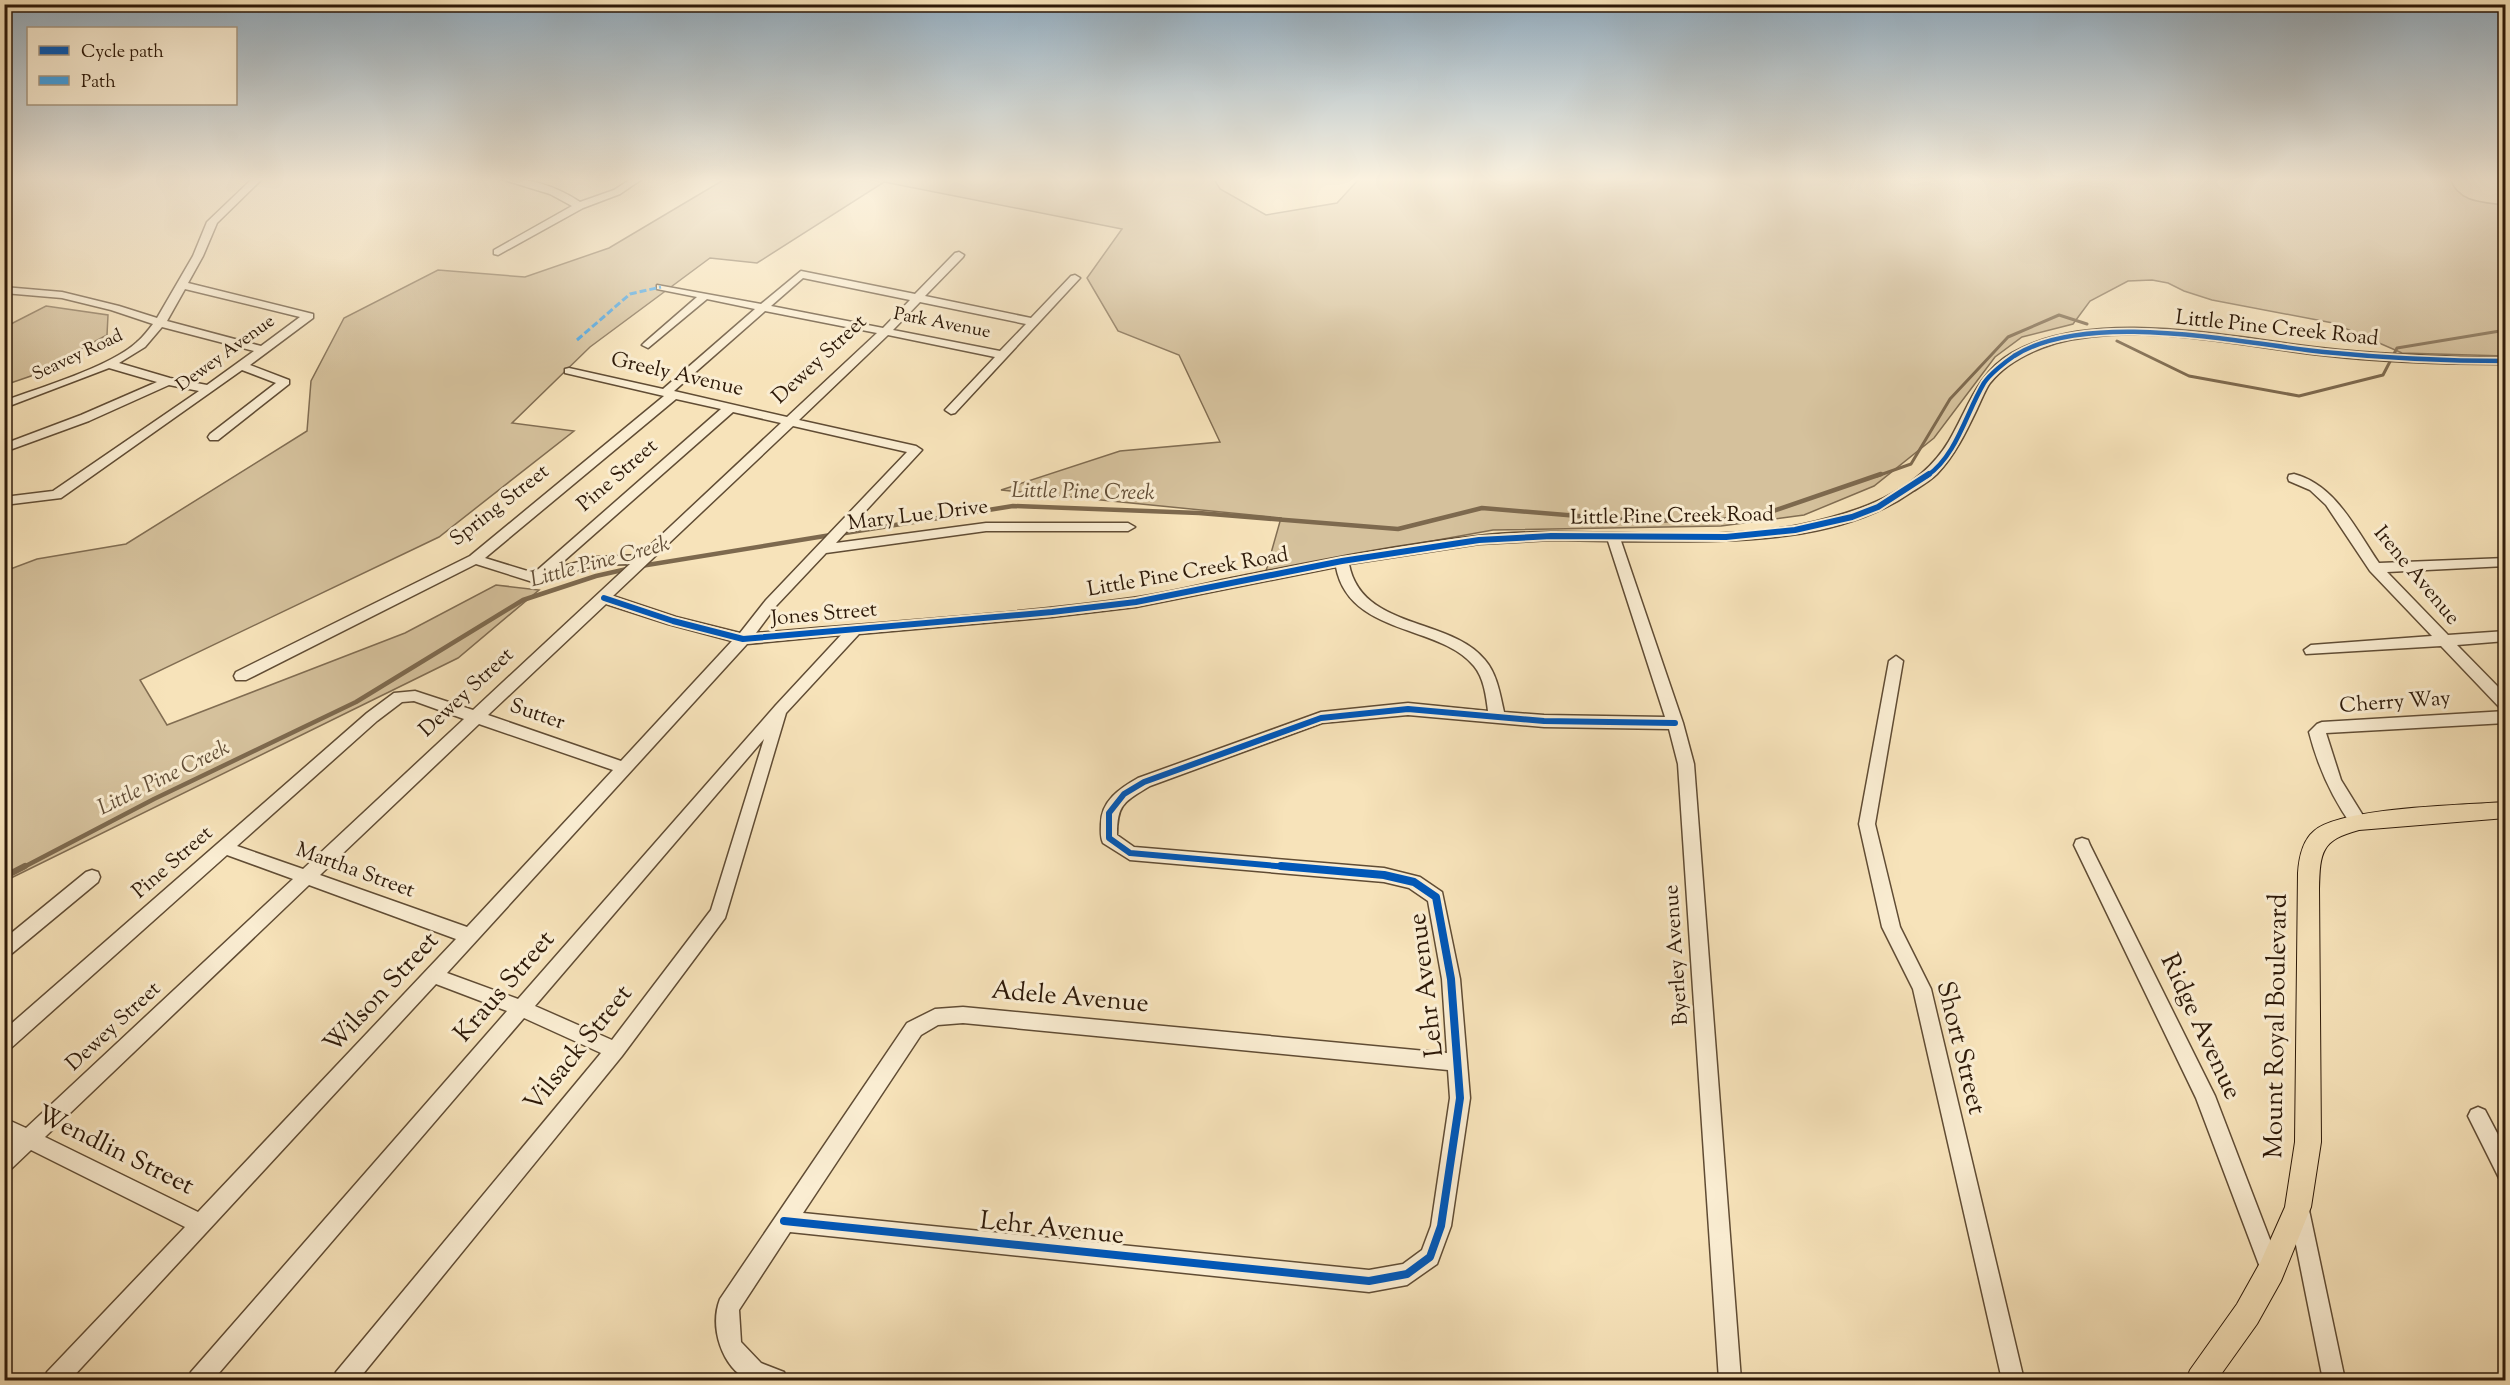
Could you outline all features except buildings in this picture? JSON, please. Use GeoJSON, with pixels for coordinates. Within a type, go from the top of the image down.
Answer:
{"type":"FeatureCollection","features":[{"type":"Feature","properties":{"kind":"main road","name":"Mount Royal Boulevard"},"geometry":{"type":"LineString","coordinates":[[2200,1380],[2241,1323],[2271,1271],[2298,1207],[2308,1142],[2308,859],[2314,842],[2341,826],[2359,822],[2505,810]]}},
{"type":"Feature","properties":{"kind":"street","name":"Seavey Road"},"geometry":{"type":"LineString","coordinates":[[4,405],[109,364],[141,345],[160,323],[182,285],[202,244]]}},
{"type":"Feature","properties":{"kind":"street"},"geometry":{"type":"LineString","coordinates":[[498,252],[513,244]]}},
{"type":"Feature","properties":{"kind":"street","name":"Dewey Street"},"geometry":{"type":"LineString","coordinates":[[4,1162],[885,332],[958,255]]}},
{"type":"Feature","properties":{"kind":"street","name":"Spring Street"},"geometry":{"type":"LineString","coordinates":[[241,676],[476,559],[669,394],[801,274],[917,298]]}},
{"type":"Feature","properties":{"kind":"street"},"geometry":{"type":"LineString","coordinates":[[951,410],[1075,278]]}},
{"type":"Feature","properties":{"kind":"street","name":"Dewey Avenue"},"geometry":{"type":"LineString","coordinates":[[4,501],[56,495],[242,366],[309,316],[182,285]]}},
{"type":"Feature","properties":{"kind":"street","name":"Park Avenue"},"geometry":{"type":"LineString","coordinates":[[661,288],[1003,355]]}},
{"type":"Feature","properties":{"kind":"street"},"geometry":{"type":"LineString","coordinates":[[4,290],[62,295],[263,350]]}},
{"type":"Feature","properties":{"kind":"street"},"geometry":{"type":"LineString","coordinates":[[648,345],[705,296]]}},
{"type":"Feature","properties":{"kind":"street"},"geometry":{"type":"LineString","coordinates":[[917,298],[1034,322]]}},
{"type":"Feature","properties":{"kind":"street","name":"Little Pine Creek Road"},"geometry":{"type":"LineString","coordinates":[[1052,612],[1136,602],[1342,561],[1488,539],[1551,536],[1726,537],[1758,535],[1822,525],[1878,507],[1917,484],[1943,460],[1985,381],[2002,363],[2037,345],[2061,338],[2100,333],[2150,333],[2383,357],[2505,361]]}},
{"type":"Feature","properties":{"kind":"street"},"geometry":{"type":"LineString","coordinates":[[109,364],[168,381],[209,389]]}},
{"type":"Feature","properties":{"kind":"street"},"geometry":{"type":"LineString","coordinates":[[214,437],[285,382],[242,366]]}},
{"type":"Feature","properties":{"kind":"street","name":"Greely Avenue"},"geometry":{"type":"LineString","coordinates":[[569,371],[916,450]]}},
{"type":"Feature","properties":{"kind":"street"},"geometry":{"type":"LineString","coordinates":[[4,448],[85,418],[168,381]]}},
{"type":"Feature","properties":{"kind":"street","name":"Pine Street"},"geometry":{"type":"LineString","coordinates":[[536,578],[730,408]]}},
{"type":"Feature","properties":{"kind":"street","name":"Wilson Street"},"geometry":{"type":"LineString","coordinates":[[55,1380],[434,975],[743,639],[771,603],[916,450]]}},
{"type":"Feature","properties":{"kind":"street","name":"Irene Avenue"},"geometry":{"type":"LineString","coordinates":[[2294,478],[2315,487],[2331,501],[2375,568],[2505,705]]}},
{"type":"Feature","properties":{"kind":"street","name":"Mary Lue Drive"},"geometry":{"type":"LineString","coordinates":[[826,544],[987,527],[1128,527]]}},
{"type":"Feature","properties":{"kind":"street","name":"Byerley Avenue"},"geometry":{"type":"LineString","coordinates":[[1613,536],[1675,723],[1686,764],[1730,1380]]}},
{"type":"Feature","properties":{"kind":"street"},"geometry":{"type":"LineString","coordinates":[[476,559],[536,578],[597,561],[643,559]]}},
{"type":"Feature","properties":{"kind":"street"},"geometry":{"type":"LineString","coordinates":[[1342,561],[1346,579],[1365,603],[1399,623],[1439,639],[1475,658],[1491,683],[1497,716]]}},
{"type":"Feature","properties":{"kind":"street"},"geometry":{"type":"LineString","coordinates":[[2375,568],[2505,562]]}},
{"type":"Feature","properties":{"kind":"street","name":"Jones Street"},"geometry":{"type":"LineString","coordinates":[[604,598],[673,621],[743,639],[1052,612]]}},
{"type":"Feature","properties":{"kind":"street","name":"Kraus Street"},"geometry":{"type":"LineString","coordinates":[[199,1380],[780,709],[854,630]]}},
{"type":"Feature","properties":{"kind":"street"},"geometry":{"type":"LineString","coordinates":[[2312,650],[2505,636]]}},
{"type":"Feature","properties":{"kind":"street","name":"Short Street"},"geometry":{"type":"LineString","coordinates":[[1896,662],[1867,824],[1891,927],[1922,989],[2013,1380]]}},
{"type":"Feature","properties":{"kind":"street","name":"Sutter"},"geometry":{"type":"LineString","coordinates":[[372,717],[399,697],[415,696],[624,768]]}},
{"type":"Feature","properties":{"kind":"street","name":"Vilsack Street"},"geometry":{"type":"LineString","coordinates":[[344,1380],[615,1050],[719,913],[780,709]]}},
{"type":"Feature","properties":{"kind":"street","name":"Lehr Avenue"},"geometry":{"type":"LineString","coordinates":[[784,1221],[1369,1281],[1407,1274],[1430,1257],[1441,1226],[1460,1098],[1455,1062],[1451,979],[1436,897],[1414,882],[1384,875],[1130,853],[1108,838],[1109,813],[1124,794],[1144,782],[1321,718],[1408,709],[1544,721],[1675,723]]}},
{"type":"Feature","properties":{"kind":"street","name":"Pine Street"},"geometry":{"type":"LineString","coordinates":[[4,1042],[372,717]]}},
{"type":"Feature","properties":{"kind":"street","name":"Cherry Way"},"geometry":{"type":"LineString","coordinates":[[2359,822],[2344,803],[2322,757],[2317,732],[2322,728],[2505,717]]}},
{"type":"Feature","properties":{"kind":"street","name":"Ridge Avenue"},"geometry":{"type":"LineString","coordinates":[[2082,845],[2205,1096],[2271,1271]]}},
{"type":"Feature","properties":{"kind":"street","name":"Martha Street"},"geometry":{"type":"LineString","coordinates":[[225,848],[470,936]]}},
{"type":"Feature","properties":{"kind":"street"},"geometry":{"type":"LineString","coordinates":[[4,950],[92,877]]}},
{"type":"Feature","properties":{"kind":"street"},"geometry":{"type":"LineString","coordinates":[[434,975],[520,1008],[615,1050]]}},
{"type":"Feature","properties":{"kind":"street","name":"Adele Avenue"},"geometry":{"type":"LineString","coordinates":[[784,1221],[914,1029],[934,1017],[963,1014],[1455,1062]]}},
{"type":"Feature","properties":{"kind":"street"},"geometry":{"type":"LineString","coordinates":[[2478,1116],[2505,1171]]}},
{"type":"Feature","properties":{"kind":"street","name":"Wendlin Street"},"geometry":{"type":"LineString","coordinates":[[4,1127],[201,1224]]}},
{"type":"Feature","properties":{"kind":"street"},"geometry":{"type":"LineString","coordinates":[[2298,1207],[2334,1380]]}},
{"type":"Feature","properties":{"kind":"street"},"geometry":{"type":"LineString","coordinates":[[776,1380],[753,1371],[730,1347],[728,1307],[784,1221]]}},
{"type":"Feature","properties":{"kind":"shaded area"},"geometry":{"type":"Polygon","coordinates":[[[616,244],[787,244],[757,263],[710,258],[590,347],[512,423],[574,431],[439,537],[140,680],[167,725],[405,633],[496,585],[539,590],[458,658],[5,881],[5,571],[37,559],[126,544],[307,431],[311,381],[344,318],[438,270],[525,277],[616,244]]]}},
{"type":"Feature","properties":{"kind":"shaded area"},"geometry":{"type":"Polygon","coordinates":[[[1112,244],[2505,244],[2505,356],[2402,353],[2333,323],[2212,300],[2168,283],[2152,280],[2128,281],[2090,301],[2073,324],[2022,337],[1995,357],[1934,438],[1874,486],[1804,515],[1721,526],[1493,530],[1266,571],[1281,518],[1001,490],[1120,451],[1220,442],[1179,355],[1118,331],[1087,278],[1112,244]]]}},
{"type":"Feature","properties":{"kind":"shaded area"},"geometry":{"type":"Polygon","coordinates":[[[46,306],[108,315],[107,335],[31,376],[5,385],[5,327],[46,306]]]}},
{"type":"Feature","properties":{"kind":"waterway","name":"Little Pine Creek"},"geometry":{"type":"LineString","coordinates":[[1877,476],[1911,464],[1950,399],[2008,337],[2059,315],[2087,324]]}},
{"type":"Feature","properties":{"kind":"waterway","name":"Little Pine Creek"},"geometry":{"type":"LineString","coordinates":[[2117,341],[2189,376],[2299,396],[2383,375],[2397,348],[2506,330]]}},
{"type":"Feature","properties":{"kind":"waterway","name":"Little Pine Creek"},"geometry":{"type":"LineString","coordinates":[[839,534],[1013,506],[1199,513],[1398,529],[1482,508],[1639,521],[1750,519],[1881,474]]}},
{"type":"Feature","properties":{"kind":"waterway","name":"Little Pine Creek"},"geometry":{"type":"LineString","coordinates":[[641,566],[831,535]]}},
{"type":"Feature","properties":{"kind":"waterway","name":"Little Pine Creek"},"geometry":{"type":"LineString","coordinates":[[22,868],[154,799],[356,702],[523,600],[596,576],[627,569]]}},
{"type":"Feature","properties":{"kind":"waterway","name":"Little Pine Creek"},"geometry":{"type":"LineString","coordinates":[[4,877],[25,866]]}},
{"type":"Feature","properties":{"kind":"marked path"},"geometry":{"type":"LineString","coordinates":[[577,340],[630,294],[661,287]]}},
{"type":"Feature","properties":{"kind":"cycle path"},"geometry":{"type":"LineString","coordinates":[[604,598],[673,621],[743,639],[1052,612],[1136,602],[1342,561],[1479,540],[1551,536],[1726,537],[1795,530],[1852,517],[1878,507],[1931,473],[1953,445],[1985,381],[2015,356],[2053,341],[2097,333],[2144,332],[2368,356],[2506,361]]}},
{"type":"Feature","properties":{"kind":"cycle path"},"geometry":{"type":"LineString","coordinates":[[784,1221],[1369,1281],[1407,1274],[1430,1257],[1441,1226],[1460,1098],[1451,979],[1436,897],[1414,882],[1384,875],[1130,853],[1109,838],[1109,813],[1124,794],[1144,782],[1321,718],[1408,709],[1544,721],[1675,723]]}}]}
